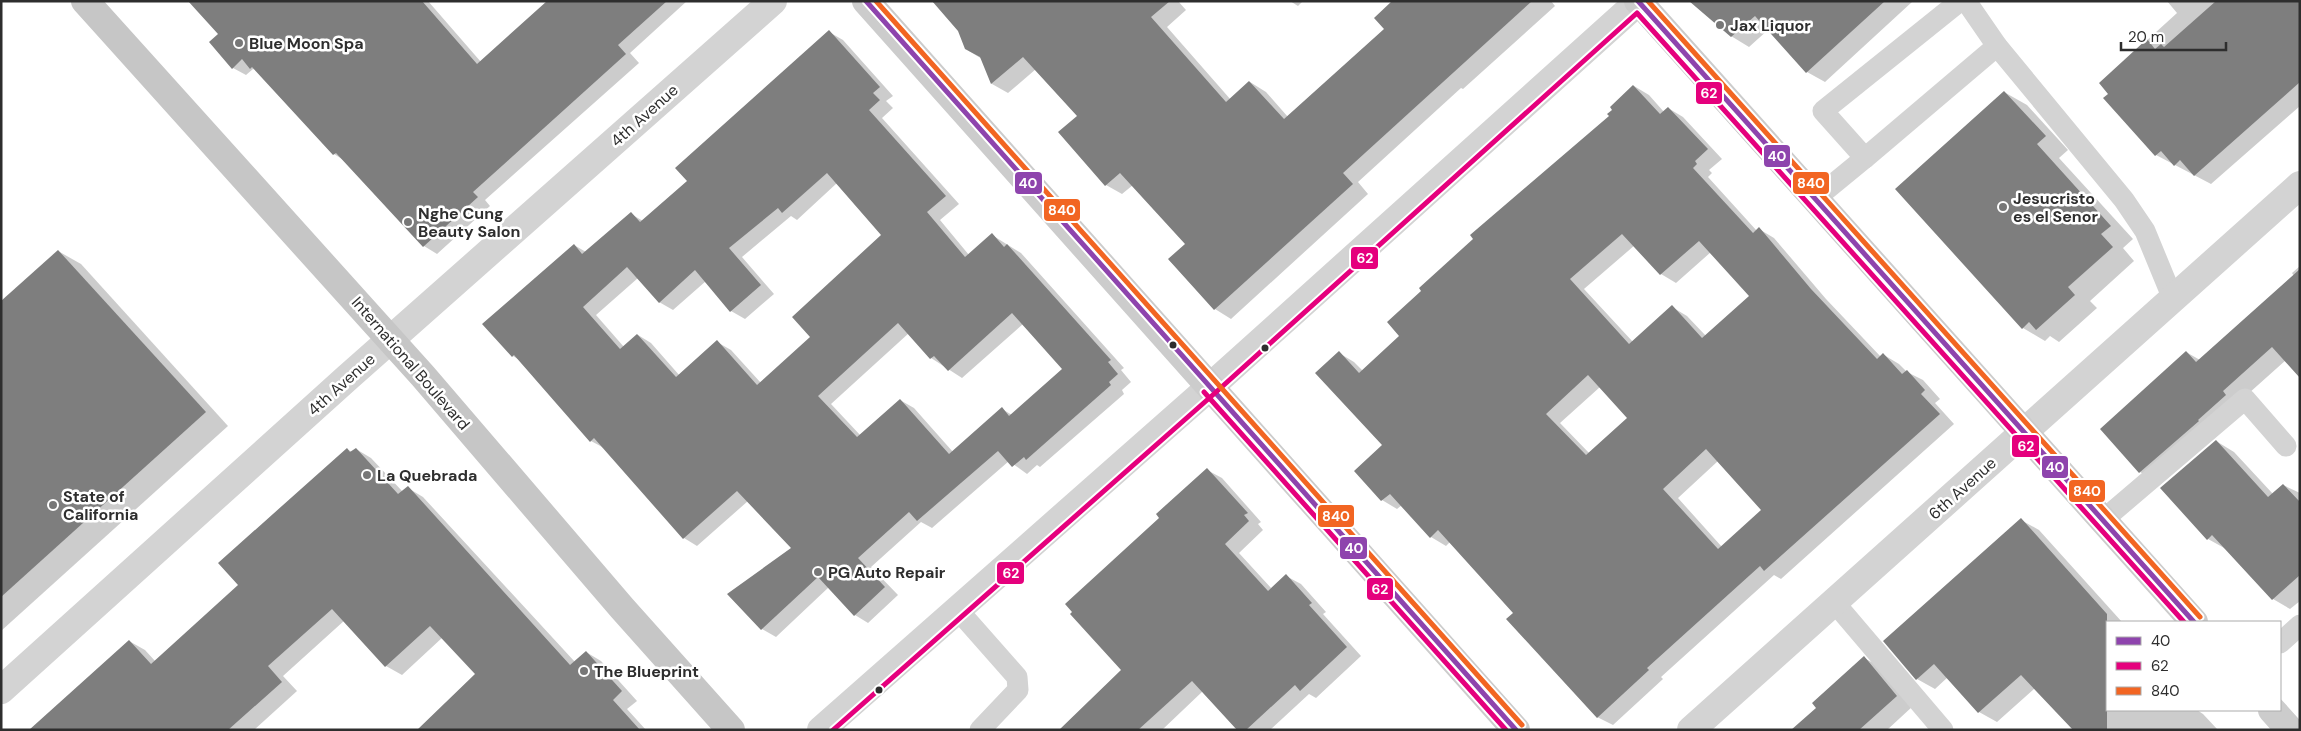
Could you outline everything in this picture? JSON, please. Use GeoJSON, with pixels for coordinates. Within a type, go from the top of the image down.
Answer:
{"type":"FeatureCollection","features":[{"type":"Feature","properties":{"kind":"main road","name":"International Boulevard"},"geometry":{"type":"LineString","coordinates":[[85,1],[391,340],[622,608],[731,730]]}},
{"type":"Feature","properties":{"kind":"main road"},"geometry":{"type":"LineString","coordinates":[[866,1],[1516,730]]}},
{"type":"Feature","properties":{"kind":"main road"},"geometry":{"type":"LineString","coordinates":[[1639,1],[2193,621]]}},
{"type":"Feature","properties":{"kind":"main road"},"geometry":{"type":"LineString","coordinates":[[2273,711],[2290,730]]}},
{"type":"Feature","properties":{"kind":"street","name":"4th Avenue"},"geometry":{"type":"LineString","coordinates":[[1,690],[773,1]]}},
{"type":"Feature","properties":{"kind":"street"},"geometry":{"type":"LineString","coordinates":[[821,730],[1210,387],[1639,1]]}},
{"type":"Feature","properties":{"kind":"street","name":"6th Avenue"},"geometry":{"type":"LineString","coordinates":[[1691,730],[2300,185]]}},
{"type":"Feature","properties":{"kind":"lane"},"geometry":{"type":"LineString","coordinates":[[1865,158],[1824,111],[1960,1]]}},
{"type":"Feature","properties":{"kind":"lane"},"geometry":{"type":"LineString","coordinates":[[1966,1],[1997,46],[2124,200],[2145,231],[2173,299]]}},
{"type":"Feature","properties":{"kind":"lane"},"geometry":{"type":"LineString","coordinates":[[1815,198],[1997,46]]}},
{"type":"Feature","properties":{"kind":"lane"},"geometry":{"type":"LineString","coordinates":[[2103,520],[2245,399],[2286,446]]}},
{"type":"Feature","properties":{"kind":"lane"},"geometry":{"type":"LineString","coordinates":[[1834,602],[1943,730]]}},
{"type":"Feature","properties":{"kind":"lane"},"geometry":{"type":"LineString","coordinates":[[957,609],[1018,677],[1018,690],[980,730]]}},
{"type":"Feature","properties":{"kind":"lane"},"geometry":{"type":"LineString","coordinates":[[2281,642],[2300,625]]}},
{"type":"Feature","properties":{"kind":"building"},"geometry":{"type":"Polygon","coordinates":[[[188,1],[422,1],[477,64],[547,1],[667,1],[618,45],[626,54],[473,192],[478,197],[423,247],[336,153],[333,155],[252,67],[250,69],[242,59],[232,69],[209,42],[218,34],[188,1]]]}},
{"type":"Feature","properties":{"kind":"building"},"geometry":{"type":"Polygon","coordinates":[[[932,1],[1170,1],[1151,17],[1226,102],[1249,81],[1284,119],[1384,29],[1374,18],[1392,1],[1532,1],[1343,173],[1353,184],[1214,310],[1168,259],[1185,244],[1120,173],[1105,186],[1058,132],[1077,116],[1023,57],[991,84],[980,57],[965,49],[958,31],[932,1]]]}},
{"type":"Feature","properties":{"kind":"building"},"geometry":{"type":"Polygon","coordinates":[[[1689,1],[1885,1],[1806,73],[1755,16],[1731,37],[1689,1]]]}},
{"type":"Feature","properties":{"kind":"building"},"geometry":{"type":"Polygon","coordinates":[[[2216,1],[2300,1],[2300,82],[2194,176],[2180,160],[2174,166],[2161,151],[2155,156],[2103,98],[2108,94],[2099,83],[2147,39],[2155,49],[2161,44],[2164,47],[2216,1]]]}},
{"type":"Feature","properties":{"kind":"building"},"geometry":{"type":"Polygon","coordinates":[[[829,30],[880,87],[873,93],[880,100],[869,110],[946,196],[927,212],[965,257],[992,233],[1004,247],[1007,244],[1111,360],[1108,362],[1118,374],[1109,382],[1111,385],[1026,460],[1024,457],[1012,467],[998,451],[917,521],[909,512],[858,558],[885,587],[854,616],[818,577],[761,630],[727,594],[791,548],[737,491],[683,539],[594,438],[590,442],[514,355],[512,357],[482,324],[574,244],[582,254],[631,212],[640,222],[687,181],[675,168],[829,30]],[[827,173],[782,213],[778,208],[729,248],[761,285],[730,312],[695,270],[659,303],[627,267],[583,307],[620,349],[637,334],[676,377],[717,340],[757,385],[810,337],[792,317],[881,235],[827,173]],[[1012,313],[948,371],[934,356],[930,359],[898,323],[818,396],[857,437],[900,399],[949,454],[1002,407],[1009,416],[1062,369],[1012,313]]]}},
{"type":"Feature","properties":{"kind":"building"},"geometry":{"type":"Polygon","coordinates":[[[1633,85],[1660,114],[1668,107],[1708,149],[1695,161],[1697,164],[1693,168],[1753,233],[1759,227],[1811,289],[1877,359],[1883,353],[1902,374],[1907,370],[1925,390],[1921,394],[1940,414],[1764,571],[1760,566],[1647,668],[1649,670],[1597,718],[1506,619],[1513,613],[1438,530],[1430,538],[1390,494],[1381,501],[1354,471],[1382,445],[1315,373],[1339,351],[1359,373],[1399,336],[1387,322],[1421,291],[1419,288],[1473,239],[1470,235],[1609,116],[1607,114],[1612,110],[1610,107],[1633,85]],[[1622,234],[1570,279],[1629,344],[1672,305],[1702,338],[1749,296],[1699,241],[1660,275],[1622,234]],[[1588,375],[1546,414],[1586,455],[1627,418],[1588,375]],[[1706,449],[1663,489],[1718,549],[1761,510],[1706,449]]]}},
{"type":"Feature","properties":{"kind":"building","name":"Jesucristo es el Senor"},"geometry":{"type":"Polygon","coordinates":[[[2004,91],[2046,136],[2037,144],[2111,226],[2101,234],[2113,247],[2068,287],[2075,295],[2036,330],[2029,322],[2022,329],[1895,189],[2004,91]]]}},
{"type":"Feature","properties":{"kind":"building","name":"State of California"},"geometry":{"type":"Polygon","coordinates":[[[58,250],[206,412],[1,597],[1,301],[58,250]]]}},
{"type":"Feature","properties":{"kind":"building"},"geometry":{"type":"Polygon","coordinates":[[[2300,269],[2300,378],[2272,347],[2223,391],[2226,395],[2199,421],[2139,473],[2100,429],[2186,351],[2196,362],[2300,269]]]}},
{"type":"Feature","properties":{"kind":"building"},"geometry":{"type":"Polygon","coordinates":[[[2216,440],[2268,497],[2283,484],[2300,502],[2300,575],[2272,600],[2212,535],[2207,540],[2160,488],[2216,440]]]}},
{"type":"Feature","properties":{"kind":"building"},"geometry":{"type":"Polygon","coordinates":[[[347,448],[350,452],[356,448],[398,494],[408,486],[570,665],[586,651],[622,691],[613,700],[640,730],[417,730],[475,674],[430,626],[385,667],[332,609],[268,666],[282,682],[228,730],[29,730],[129,640],[151,664],[238,585],[218,563],[347,448]]]}},
{"type":"Feature","properties":{"kind":"building"},"geometry":{"type":"Polygon","coordinates":[[[1207,468],[1248,513],[1244,515],[1249,521],[1225,544],[1268,591],[1286,574],[1312,603],[1309,605],[1347,647],[1300,691],[1295,685],[1246,730],[1237,730],[1192,681],[1138,730],[1059,730],[1121,670],[1070,614],[1072,612],[1065,604],[1159,518],[1156,514],[1207,468]]]}},
{"type":"Feature","properties":{"kind":"building"},"geometry":{"type":"Polygon","coordinates":[[[2021,518],[2107,614],[2107,730],[2073,730],[2021,675],[1978,713],[1934,664],[1916,680],[1883,641],[2021,518]]]}},
{"type":"Feature","properties":{"kind":"building"},"geometry":{"type":"Polygon","coordinates":[[[1864,656],[1897,696],[1859,730],[1791,730],[1816,708],[1812,703],[1864,656]]]}},
{"type":"Feature","properties":{"kind":"transit line","name":"40"},"geometry":{"type":"LineString","coordinates":[[866,1],[1516,730]]}},
{"type":"Feature","properties":{"kind":"transit line","name":"840"},"geometry":{"type":"LineString","coordinates":[[876,1],[1522,725]]}},
{"type":"Feature","properties":{"kind":"transit line","name":"40"},"geometry":{"type":"LineString","coordinates":[[1638,1],[2193,621]]}},
{"type":"Feature","properties":{"kind":"transit line","name":"840"},"geometry":{"type":"LineString","coordinates":[[1648,1],[2200,617]]}},
{"type":"Feature","properties":{"kind":"transit line","name":"62"},"geometry":{"type":"LineString","coordinates":[[833,730],[1215,393],[1637,13],[2183,621]]}},
{"type":"Feature","properties":{"kind":"transit line","name":"62"},"geometry":{"type":"LineString","coordinates":[[1204,392],[1506,730]]}},
{"type":"Feature","properties":{"kind":"place","name":"Jax Liquor"},"geometry":{"type":"Point","coordinates":[1720,25]}},
{"type":"Feature","properties":{"kind":"place","name":"Blue Moon Spa"},"geometry":{"type":"Point","coordinates":[239,43]}},
{"type":"Feature","properties":{"kind":"place","name":"Jesucristo es el Senor"},"geometry":{"type":"Point","coordinates":[2003,207]}},
{"type":"Feature","properties":{"kind":"place","name":"Nghe Cung Beauty Salon"},"geometry":{"type":"Point","coordinates":[408,222]}},
{"type":"Feature","properties":{"kind":"place","name":"La Quebrada"},"geometry":{"type":"Point","coordinates":[367,475]}},
{"type":"Feature","properties":{"kind":"place","name":"State of California"},"geometry":{"type":"Point","coordinates":[53,505]}},
{"type":"Feature","properties":{"kind":"place","name":"PG Auto Repair"},"geometry":{"type":"Point","coordinates":[818,572]}},
{"type":"Feature","properties":{"kind":"place","name":"The Blueprint"},"geometry":{"type":"Point","coordinates":[584,671]}}]}
